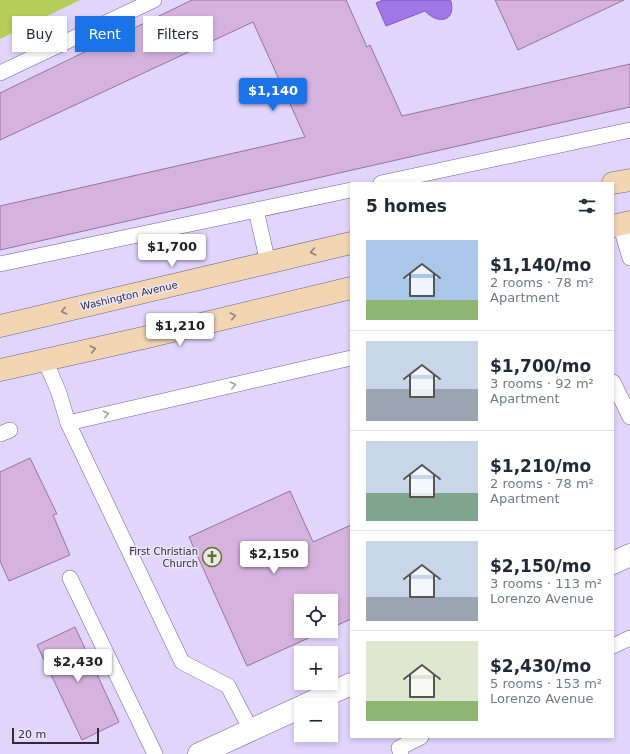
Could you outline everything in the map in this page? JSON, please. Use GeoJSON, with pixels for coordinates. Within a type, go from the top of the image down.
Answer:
{"type":"FeatureCollection","features":[{"type":"Feature","properties":{"kind":"main road"},"geometry":{"type":"LineString","coordinates":[[614,183],[630,180]]}},
{"type":"Feature","properties":{"kind":"main road","name":"Washington Avenue"},"geometry":{"type":"LineString","coordinates":[[0,326],[350,243]]}},
{"type":"Feature","properties":{"kind":"main road"},"geometry":{"type":"LineString","coordinates":[[0,370],[350,288]]}},
{"type":"Feature","properties":{"kind":"street"},"geometry":{"type":"LineString","coordinates":[[614,563],[630,555]]}},
{"type":"Feature","properties":{"kind":"street"},"geometry":{"type":"LineString","coordinates":[[320,698],[350,684]]}},
{"type":"Feature","properties":{"kind":"street"},"geometry":{"type":"LineString","coordinates":[[199,754],[294,710]]}},
{"type":"Feature","properties":{"kind":"lane"},"geometry":{"type":"LineString","coordinates":[[0,73],[154,0]]}},
{"type":"Feature","properties":{"kind":"lane"},"geometry":{"type":"LineString","coordinates":[[389,182],[630,130]]}},
{"type":"Feature","properties":{"kind":"lane"},"geometry":{"type":"LineString","coordinates":[[0,264],[350,190]]}},
{"type":"Feature","properties":{"kind":"lane"},"geometry":{"type":"LineString","coordinates":[[256,210],[268,262]]}},
{"type":"Feature","properties":{"kind":"lane"},"geometry":{"type":"LineString","coordinates":[[621,224],[630,258]]}},
{"type":"Feature","properties":{"kind":"lane"},"geometry":{"type":"LineString","coordinates":[[68,423],[350,358]]}},
{"type":"Feature","properties":{"kind":"lane"},"geometry":{"type":"LineString","coordinates":[[44,360],[59,393],[68,423],[182,662],[228,686],[251,730]]}},
{"type":"Feature","properties":{"kind":"lane"},"geometry":{"type":"LineString","coordinates":[[614,384],[630,417]]}},
{"type":"Feature","properties":{"kind":"lane"},"geometry":{"type":"LineString","coordinates":[[70,578],[155,754]]}},
{"type":"Feature","properties":{"kind":"lane"},"geometry":{"type":"LineString","coordinates":[[614,646],[630,638]]}},
{"type":"Feature","properties":{"kind":"lane"},"geometry":{"type":"LineString","coordinates":[[401,754],[399,748],[419,738]]}},
{"type":"Feature","properties":{"kind":"green space"},"geometry":{"type":"Polygon","coordinates":[[[0,0],[80,0],[47,16],[12,16],[12,33],[0,39],[0,0]]]}},
{"type":"Feature","properties":{"kind":"shaded area"},"geometry":{"type":"Polygon","coordinates":[[[383,0],[449,0],[451,1],[452,8],[451,14],[444,19],[435,18],[425,11],[386,26],[376,3],[383,0]]]}},
{"type":"Feature","properties":{"kind":"building"},"geometry":{"type":"Polygon","coordinates":[[[192,0],[346,0],[367,47],[370,45],[402,116],[630,64],[630,107],[0,250],[0,206],[305,137],[253,22],[213,41],[213,16],[159,16],[192,0]]]}},
{"type":"Feature","properties":{"kind":"building"},"geometry":{"type":"Polygon","coordinates":[[[495,0],[624,0],[518,50],[495,0]]]}},
{"type":"Feature","properties":{"kind":"building"},"geometry":{"type":"Polygon","coordinates":[[[143,24],[143,52],[189,52],[0,140],[0,93],[85,52],[135,52],[135,28],[143,24]]]}},
{"type":"Feature","properties":{"kind":"building"},"geometry":{"type":"Polygon","coordinates":[[[30,458],[57,514],[53,515],[70,555],[9,581],[0,561],[0,472],[30,458]]]}},
{"type":"Feature","properties":{"kind":"building"},"geometry":{"type":"Polygon","coordinates":[[[290,491],[313,542],[350,525],[350,619],[338,625],[338,594],[294,594],[294,638],[309,638],[247,666],[189,537],[290,491]]]}},
{"type":"Feature","properties":{"kind":"building"},"geometry":{"type":"Polygon","coordinates":[[[75,627],[119,722],[82,740],[37,645],[75,627]]]}},
{"type":"Feature","properties":{"kind":"place","name":"First Christian Church"},"geometry":{"type":"Point","coordinates":[212,557]}}]}
